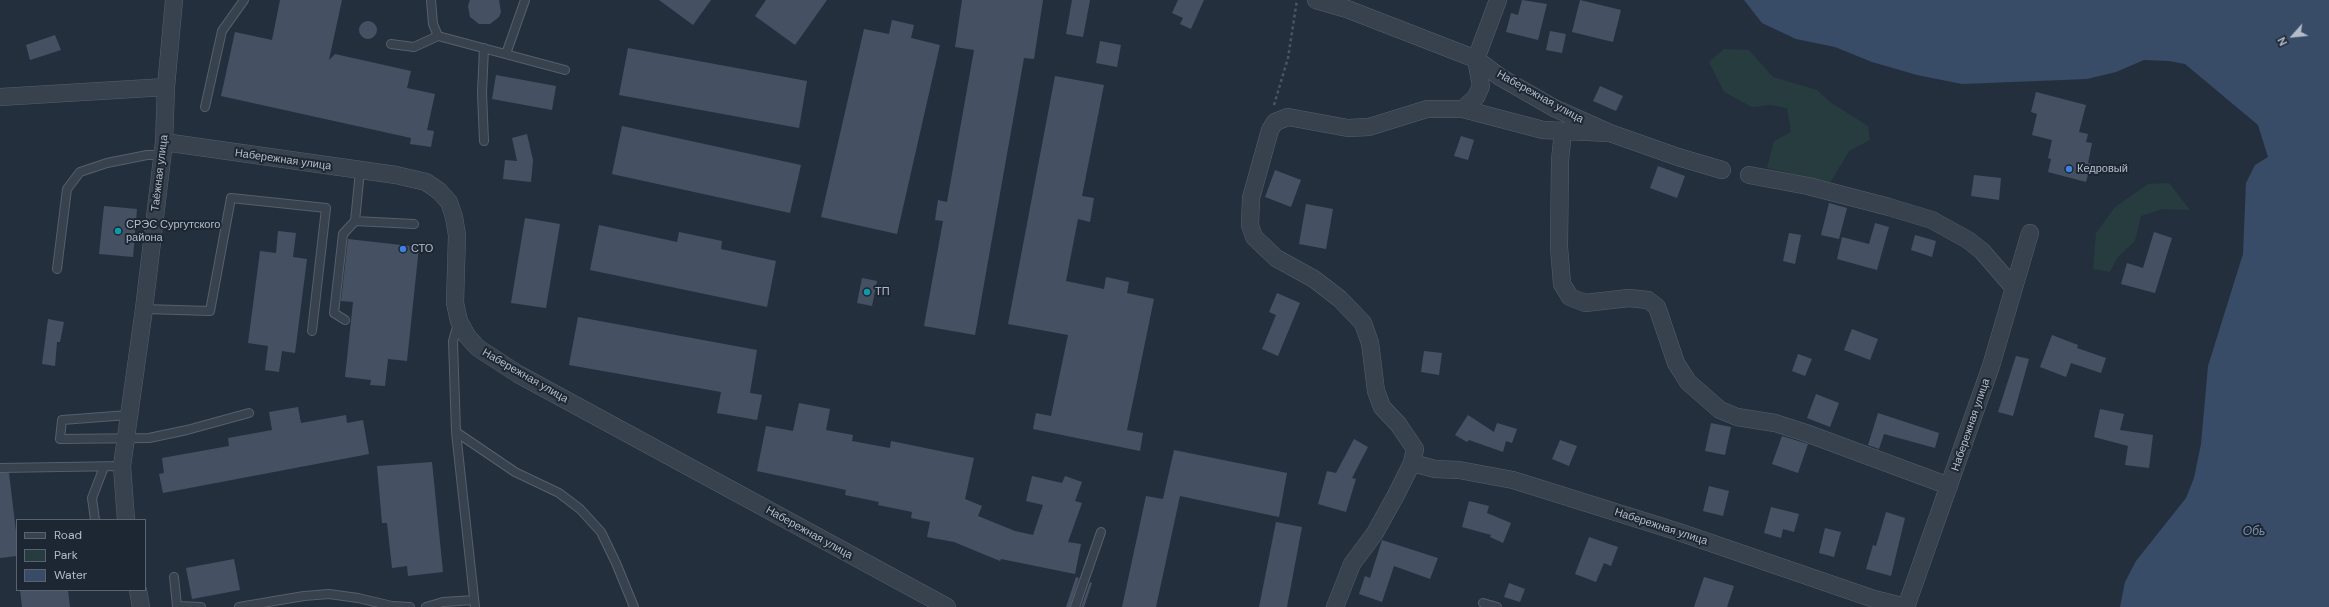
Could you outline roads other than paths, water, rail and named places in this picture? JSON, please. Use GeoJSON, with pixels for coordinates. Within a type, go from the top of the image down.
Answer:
{"type":"FeatureCollection","features":[{"type":"Feature","properties":{"kind":"street"},"geometry":{"type":"LineString","coordinates":[[0,97],[166,87],[174,0]]}},
{"type":"Feature","properties":{"kind":"street","name":"Набережная улица"},"geometry":{"type":"LineString","coordinates":[[1316,0],[1347,9],[1476,59],[1500,77],[1554,108],[1610,133],[1678,157],[1722,170]]}},
{"type":"Feature","properties":{"kind":"street"},"geometry":{"type":"LineString","coordinates":[[1463,109],[1476,97],[1481,86],[1476,59],[1498,0]]}},
{"type":"Feature","properties":{"kind":"street","name":"Таёжная улица"},"geometry":{"type":"LineString","coordinates":[[126,519],[122,466],[164,149],[166,87]]}},
{"type":"Feature","properties":{"kind":"street"},"geometry":{"type":"LineString","coordinates":[[1336,607],[1352,564],[1374,533],[1412,463],[1415,449],[1410,440],[1382,407],[1376,391],[1370,343],[1363,323],[1334,295],[1314,279],[1276,258],[1254,237],[1250,225],[1251,198],[1270,130],[1275,122],[1288,117],[1348,128],[1369,127],[1427,109],[1463,109],[1543,130],[1610,133]]}},
{"type":"Feature","properties":{"kind":"street"},"geometry":{"type":"LineString","coordinates":[[1563,132],[1560,160],[1559,247],[1562,284],[1570,297],[1584,304],[1629,298],[1648,300],[1657,307],[1676,363],[1688,382],[1720,410],[1737,417],[1775,424],[1806,433],[1949,486]]}},
{"type":"Feature","properties":{"kind":"street","name":"Набережная улица"},"geometry":{"type":"LineString","coordinates":[[164,149],[396,175],[426,182],[439,191],[448,202],[454,217],[457,236],[455,303],[459,321],[467,336],[478,348],[518,374],[947,607]]}},
{"type":"Feature","properties":{"kind":"street"},"geometry":{"type":"LineString","coordinates":[[1749,175],[1845,196],[1932,220],[1968,240],[1982,252],[2014,288]]}},
{"type":"Feature","properties":{"kind":"street","name":"Набережная улица"},"geometry":{"type":"LineString","coordinates":[[1412,463],[1435,469],[1459,470],[1513,480],[1679,532],[1874,599],[1906,607],[1991,366],[2030,233]]}},
{"type":"Feature","properties":{"kind":"street"},"geometry":{"type":"LineString","coordinates":[[138,591],[141,607]]}},
{"type":"Feature","properties":{"kind":"lane"},"geometry":{"type":"LineString","coordinates":[[205,106],[222,31],[244,0]]}},
{"type":"Feature","properties":{"kind":"lane"},"geometry":{"type":"LineString","coordinates":[[431,0],[433,24],[438,36]]}},
{"type":"Feature","properties":{"kind":"lane"},"geometry":{"type":"LineString","coordinates":[[506,54],[525,0]]}},
{"type":"Feature","properties":{"kind":"lane"},"geometry":{"type":"LineString","coordinates":[[391,44],[414,47],[438,36],[564,70]]}},
{"type":"Feature","properties":{"kind":"lane"},"geometry":{"type":"LineString","coordinates":[[484,48],[482,93],[484,141]]}},
{"type":"Feature","properties":{"kind":"lane"},"geometry":{"type":"LineString","coordinates":[[56,269],[67,189],[80,172],[107,163],[147,155],[164,149]]}},
{"type":"Feature","properties":{"kind":"lane"},"geometry":{"type":"LineString","coordinates":[[345,320],[334,313],[343,234],[355,220],[360,171]]}},
{"type":"Feature","properties":{"kind":"lane"},"geometry":{"type":"LineString","coordinates":[[144,309],[210,311],[231,198],[326,208],[312,331]]}},
{"type":"Feature","properties":{"kind":"lane"},"geometry":{"type":"LineString","coordinates":[[355,220],[414,224]]}},
{"type":"Feature","properties":{"kind":"lane"},"geometry":{"type":"LineString","coordinates":[[426,607],[443,602],[475,603],[456,432],[453,340],[459,321]]}},
{"type":"Feature","properties":{"kind":"lane"},"geometry":{"type":"LineString","coordinates":[[128,415],[62,420],[60,439],[125,440],[149,438],[186,430],[249,413]]}},
{"type":"Feature","properties":{"kind":"lane"},"geometry":{"type":"LineString","coordinates":[[456,432],[515,472],[559,493],[580,509],[601,532],[616,563],[634,607]]}},
{"type":"Feature","properties":{"kind":"lane"},"geometry":{"type":"LineString","coordinates":[[0,468],[122,466]]}},
{"type":"Feature","properties":{"kind":"lane"},"geometry":{"type":"LineString","coordinates":[[95,519],[92,498],[104,467]]}},
{"type":"Feature","properties":{"kind":"lane"},"geometry":{"type":"LineString","coordinates":[[1075,607],[1101,532]]}},
{"type":"Feature","properties":{"kind":"lane"},"geometry":{"type":"LineString","coordinates":[[174,576],[177,606],[201,607]]}},
{"type":"Feature","properties":{"kind":"lane"},"geometry":{"type":"LineString","coordinates":[[239,607],[304,596],[329,594],[358,598],[392,606],[410,607]]}},
{"type":"Feature","properties":{"kind":"lane"},"geometry":{"type":"LineString","coordinates":[[1483,603],[1497,607]]}},
{"type":"Feature","properties":{"kind":"water","name":"Обь"},"geometry":{"type":"Polygon","coordinates":[[[1744,0],[2329,0],[2329,607],[2120,607],[2125,582],[2136,561],[2186,498],[2194,478],[2201,444],[2208,366],[2243,254],[2246,183],[2255,165],[2268,157],[2258,125],[2185,64],[2169,61],[2144,60],[2116,72],[2087,79],[1962,84],[1917,75],[1872,62],[1835,47],[1796,39],[1762,23],[1744,0]]]}},
{"type":"Feature","properties":{"kind":"place","name":"Кедровый"},"geometry":{"type":"Point","coordinates":[2069,169]}},
{"type":"Feature","properties":{"kind":"place","name":"СРЭС Сургутского района"},"geometry":{"type":"Point","coordinates":[118,231]}},
{"type":"Feature","properties":{"kind":"place","name":"СТО"},"geometry":{"type":"Point","coordinates":[403,249]}},
{"type":"Feature","properties":{"kind":"place","name":"ТП"},"geometry":{"type":"Point","coordinates":[867,292]}}]}
